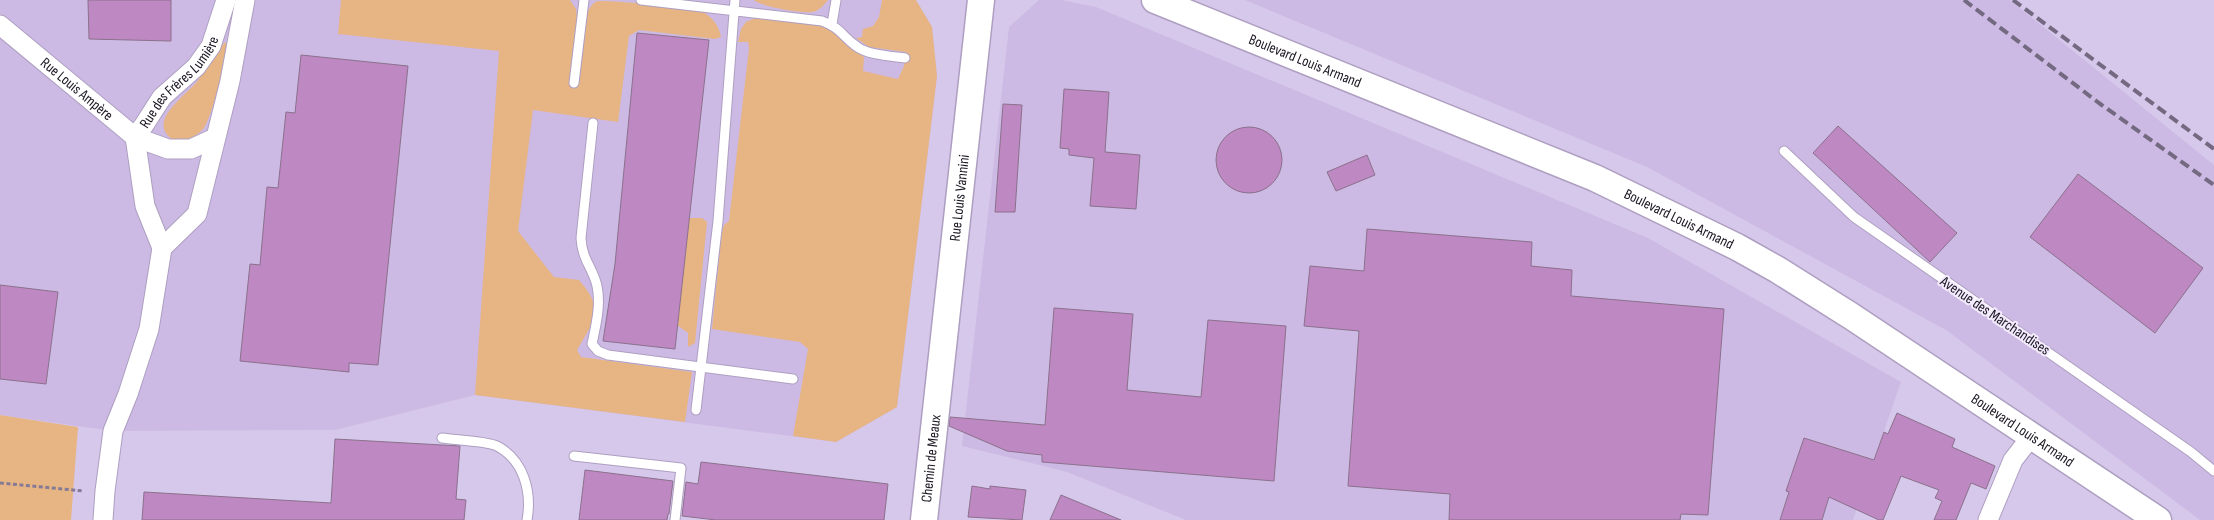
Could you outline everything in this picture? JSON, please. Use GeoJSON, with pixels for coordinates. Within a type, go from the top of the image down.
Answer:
{"type":"FeatureCollection","features":[{"type":"Feature","properties":{"kind":"main road","name":"Rue Louis Vannini"},"geometry":{"type":"LineString","coordinates":[[938,395],[981,0]]}},
{"type":"Feature","properties":{"kind":"main road","name":"Boulevard Louis Armand"},"geometry":{"type":"LineString","coordinates":[[1155,0],[1595,178],[1729,243],[1778,270],[1851,316],[2158,520]]}},
{"type":"Feature","properties":{"kind":"main road","name":"Chemin de Meaux"},"geometry":{"type":"LineString","coordinates":[[924,520],[938,395]]}},
{"type":"Feature","properties":{"kind":"street","name":"Rue des Frères Lumière"},"geometry":{"type":"LineString","coordinates":[[226,0],[211,46],[196,67],[162,97],[135,137],[145,206],[162,248],[197,214],[230,81],[246,0]]}},
{"type":"Feature","properties":{"kind":"street","name":"Rue Louis Ampère"},"geometry":{"type":"LineString","coordinates":[[0,25],[135,137],[168,149],[191,149],[215,138]]}},
{"type":"Feature","properties":{"kind":"street"},"geometry":{"type":"LineString","coordinates":[[103,520],[113,431],[128,394],[149,329],[162,248]]}},
{"type":"Feature","properties":{"kind":"street"},"geometry":{"type":"LineString","coordinates":[[1988,520],[2014,460],[2031,437]]}},
{"type":"Feature","properties":{"kind":"lane"},"geometry":{"type":"LineString","coordinates":[[574,83],[584,0]]}},
{"type":"Feature","properties":{"kind":"lane"},"geometry":{"type":"LineString","coordinates":[[641,0],[822,21],[832,24],[842,31],[856,46],[863,50],[905,58]]}},
{"type":"Feature","properties":{"kind":"lane"},"geometry":{"type":"LineString","coordinates":[[696,410],[718,220],[735,0]]}},
{"type":"Feature","properties":{"kind":"lane"},"geometry":{"type":"LineString","coordinates":[[832,24],[836,0]]}},
{"type":"Feature","properties":{"kind":"lane"},"geometry":{"type":"LineString","coordinates":[[593,123],[581,238],[582,252],[597,285],[598,311],[592,344],[598,351],[608,355],[793,379]]}},
{"type":"Feature","properties":{"kind":"lane","name":"Avenue des Marchandises"},"geometry":{"type":"LineString","coordinates":[[1784,151],[1854,217],[2183,446],[2214,471]]}},
{"type":"Feature","properties":{"kind":"lane"},"geometry":{"type":"LineString","coordinates":[[442,438],[495,445],[510,455],[526,479],[529,508],[527,520]]}},
{"type":"Feature","properties":{"kind":"lane"},"geometry":{"type":"LineString","coordinates":[[574,456],[681,468],[675,520]]}},
{"type":"Feature","properties":{"kind":"path"},"geometry":{"type":"LineString","coordinates":[[0,483],[73,491],[105,490]]}},
{"type":"Feature","properties":{"kind":"shaded area"},"geometry":{"type":"Polygon","coordinates":[[[0,0],[916,0],[932,27],[937,76],[897,407],[836,442],[475,395],[335,430],[113,431],[0,415],[0,0]]]}},
{"type":"Feature","properties":{"kind":"shaded area"},"geometry":{"type":"Polygon","coordinates":[[[341,0],[570,0],[576,9],[577,17],[570,86],[577,87],[587,12],[598,1],[697,9],[713,20],[718,27],[721,37],[715,39],[639,30],[629,36],[618,122],[533,110],[518,231],[554,277],[579,280],[592,299],[594,315],[592,323],[577,350],[581,357],[692,372],[685,422],[475,395],[499,51],[338,34],[341,0]]]}},
{"type":"Feature","properties":{"kind":"shaded area"},"geometry":{"type":"Polygon","coordinates":[[[754,0],[828,0],[817,10],[807,12],[773,7],[754,0]]]}},
{"type":"Feature","properties":{"kind":"shaded area"},"geometry":{"type":"Polygon","coordinates":[[[882,0],[916,0],[932,27],[937,76],[897,407],[836,442],[793,436],[808,349],[800,342],[712,329],[721,237],[724,225],[729,221],[749,48],[748,42],[738,42],[741,29],[746,22],[758,17],[810,22],[827,27],[864,57],[863,71],[898,79],[904,66],[906,52],[869,47],[856,38],[862,37],[863,29],[873,26],[879,17],[882,0]]]}},
{"type":"Feature","properties":{"kind":"shaded area"},"geometry":{"type":"Polygon","coordinates":[[[1039,0],[1061,0],[1096,7],[1648,238],[1901,382],[1853,520],[1186,520],[1067,472],[962,446],[1009,27],[1039,0]]]}},
{"type":"Feature","properties":{"kind":"shaded area"},"geometry":{"type":"Polygon","coordinates":[[[1245,0],[2010,0],[2214,165],[2214,520],[2200,520],[1946,330],[1647,167],[1245,0]]]}},
{"type":"Feature","properties":{"kind":"shaded area"},"geometry":{"type":"Polygon","coordinates":[[[226,42],[218,87],[207,123],[194,136],[176,142],[167,134],[164,126],[165,118],[170,109],[199,79],[215,54],[226,42]]]}},
{"type":"Feature","properties":{"kind":"shaded area"},"geometry":{"type":"Polygon","coordinates":[[[675,218],[702,218],[707,222],[695,343],[688,347],[688,333],[663,315],[675,218]]]}},
{"type":"Feature","properties":{"kind":"shaded area"},"geometry":{"type":"Polygon","coordinates":[[[0,415],[78,427],[71,520],[0,520],[0,415]]]}},
{"type":"Feature","properties":{"kind":"building"},"geometry":{"type":"Polygon","coordinates":[[[88,0],[171,0],[171,41],[89,39],[88,0]]]}},
{"type":"Feature","properties":{"kind":"building"},"geometry":{"type":"Polygon","coordinates":[[[637,33],[709,40],[675,349],[603,341],[615,264],[637,33]]]}},
{"type":"Feature","properties":{"kind":"building"},"geometry":{"type":"Polygon","coordinates":[[[301,55],[408,66],[378,365],[349,363],[349,372],[240,361],[250,264],[260,265],[267,187],[278,188],[286,112],[295,113],[301,55]]]}},
{"type":"Feature","properties":{"kind":"building"},"geometry":{"type":"Polygon","coordinates":[[[1064,89],[1109,92],[1105,152],[1140,155],[1136,209],[1090,206],[1094,158],[1069,155],[1069,149],[1060,148],[1064,89]]]}},
{"type":"Feature","properties":{"kind":"building"},"geometry":{"type":"Polygon","coordinates":[[[1003,104],[1022,105],[1015,212],[995,212],[1003,104]]]}},
{"type":"Feature","properties":{"kind":"building"},"geometry":{"type":"Polygon","coordinates":[[[1838,126],[1957,233],[1930,262],[1813,153],[1838,126]]]}},
{"type":"Feature","properties":{"kind":"building"},"geometry":{"type":"Polygon","coordinates":[[[1249,127],[1262,130],[1272,137],[1279,147],[1282,160],[1279,173],[1272,183],[1262,190],[1249,193],[1236,190],[1226,183],[1219,173],[1216,160],[1219,147],[1226,137],[1236,130],[1249,127]]]}},
{"type":"Feature","properties":{"kind":"building"},"geometry":{"type":"Polygon","coordinates":[[[1367,155],[1375,175],[1336,191],[1327,172],[1367,155]]]}},
{"type":"Feature","properties":{"kind":"building"},"geometry":{"type":"Polygon","coordinates":[[[2078,174],[2203,268],[2155,333],[2030,237],[2078,174]]]}},
{"type":"Feature","properties":{"kind":"building"},"geometry":{"type":"Polygon","coordinates":[[[1367,229],[1532,242],[1531,266],[1572,270],[1571,296],[1724,309],[1708,515],[1681,514],[1680,520],[1449,520],[1450,494],[1348,486],[1359,331],[1304,326],[1310,266],[1364,271],[1367,229]]]}},
{"type":"Feature","properties":{"kind":"building"},"geometry":{"type":"Polygon","coordinates":[[[0,285],[58,292],[46,384],[0,379],[0,285]]]}},
{"type":"Feature","properties":{"kind":"building"},"geometry":{"type":"Polygon","coordinates":[[[1054,308],[1133,314],[1127,390],[1201,397],[1208,320],[1286,326],[1274,481],[1042,462],[1042,455],[1007,451],[949,426],[950,417],[1045,425],[1054,308]]]}},
{"type":"Feature","properties":{"kind":"building"},"geometry":{"type":"Polygon","coordinates":[[[1897,413],[1955,439],[1952,447],[1995,466],[1986,489],[1971,483],[1956,520],[1934,520],[1942,501],[1935,498],[1939,490],[1901,476],[1883,520],[1879,520],[1829,497],[1822,520],[1780,520],[1789,492],[1786,491],[1804,438],[1874,460],[1884,432],[1888,434],[1897,413]]]}},
{"type":"Feature","properties":{"kind":"building"},"geometry":{"type":"Polygon","coordinates":[[[335,439],[460,446],[456,499],[466,500],[464,520],[142,520],[144,492],[331,503],[335,439]]]}},
{"type":"Feature","properties":{"kind":"building"},"geometry":{"type":"Polygon","coordinates":[[[701,462],[888,484],[884,520],[716,520],[682,516],[686,482],[698,484],[701,462]]]}},
{"type":"Feature","properties":{"kind":"building"},"geometry":{"type":"Polygon","coordinates":[[[585,470],[673,481],[667,520],[579,520],[585,470]]]}},
{"type":"Feature","properties":{"kind":"building"},"geometry":{"type":"Polygon","coordinates":[[[972,486],[990,489],[990,486],[1026,490],[1022,520],[968,517],[972,486]]]}},
{"type":"Feature","properties":{"kind":"building"},"geometry":{"type":"Polygon","coordinates":[[[1061,495],[1121,520],[1050,520],[1061,495]]]}},
{"type":"Feature","properties":{"kind":"railway"},"geometry":{"type":"LineString","coordinates":[[1964,0],[2099,103],[2214,185]]}},
{"type":"Feature","properties":{"kind":"railway"},"geometry":{"type":"LineString","coordinates":[[2013,0],[2214,149]]}}]}
